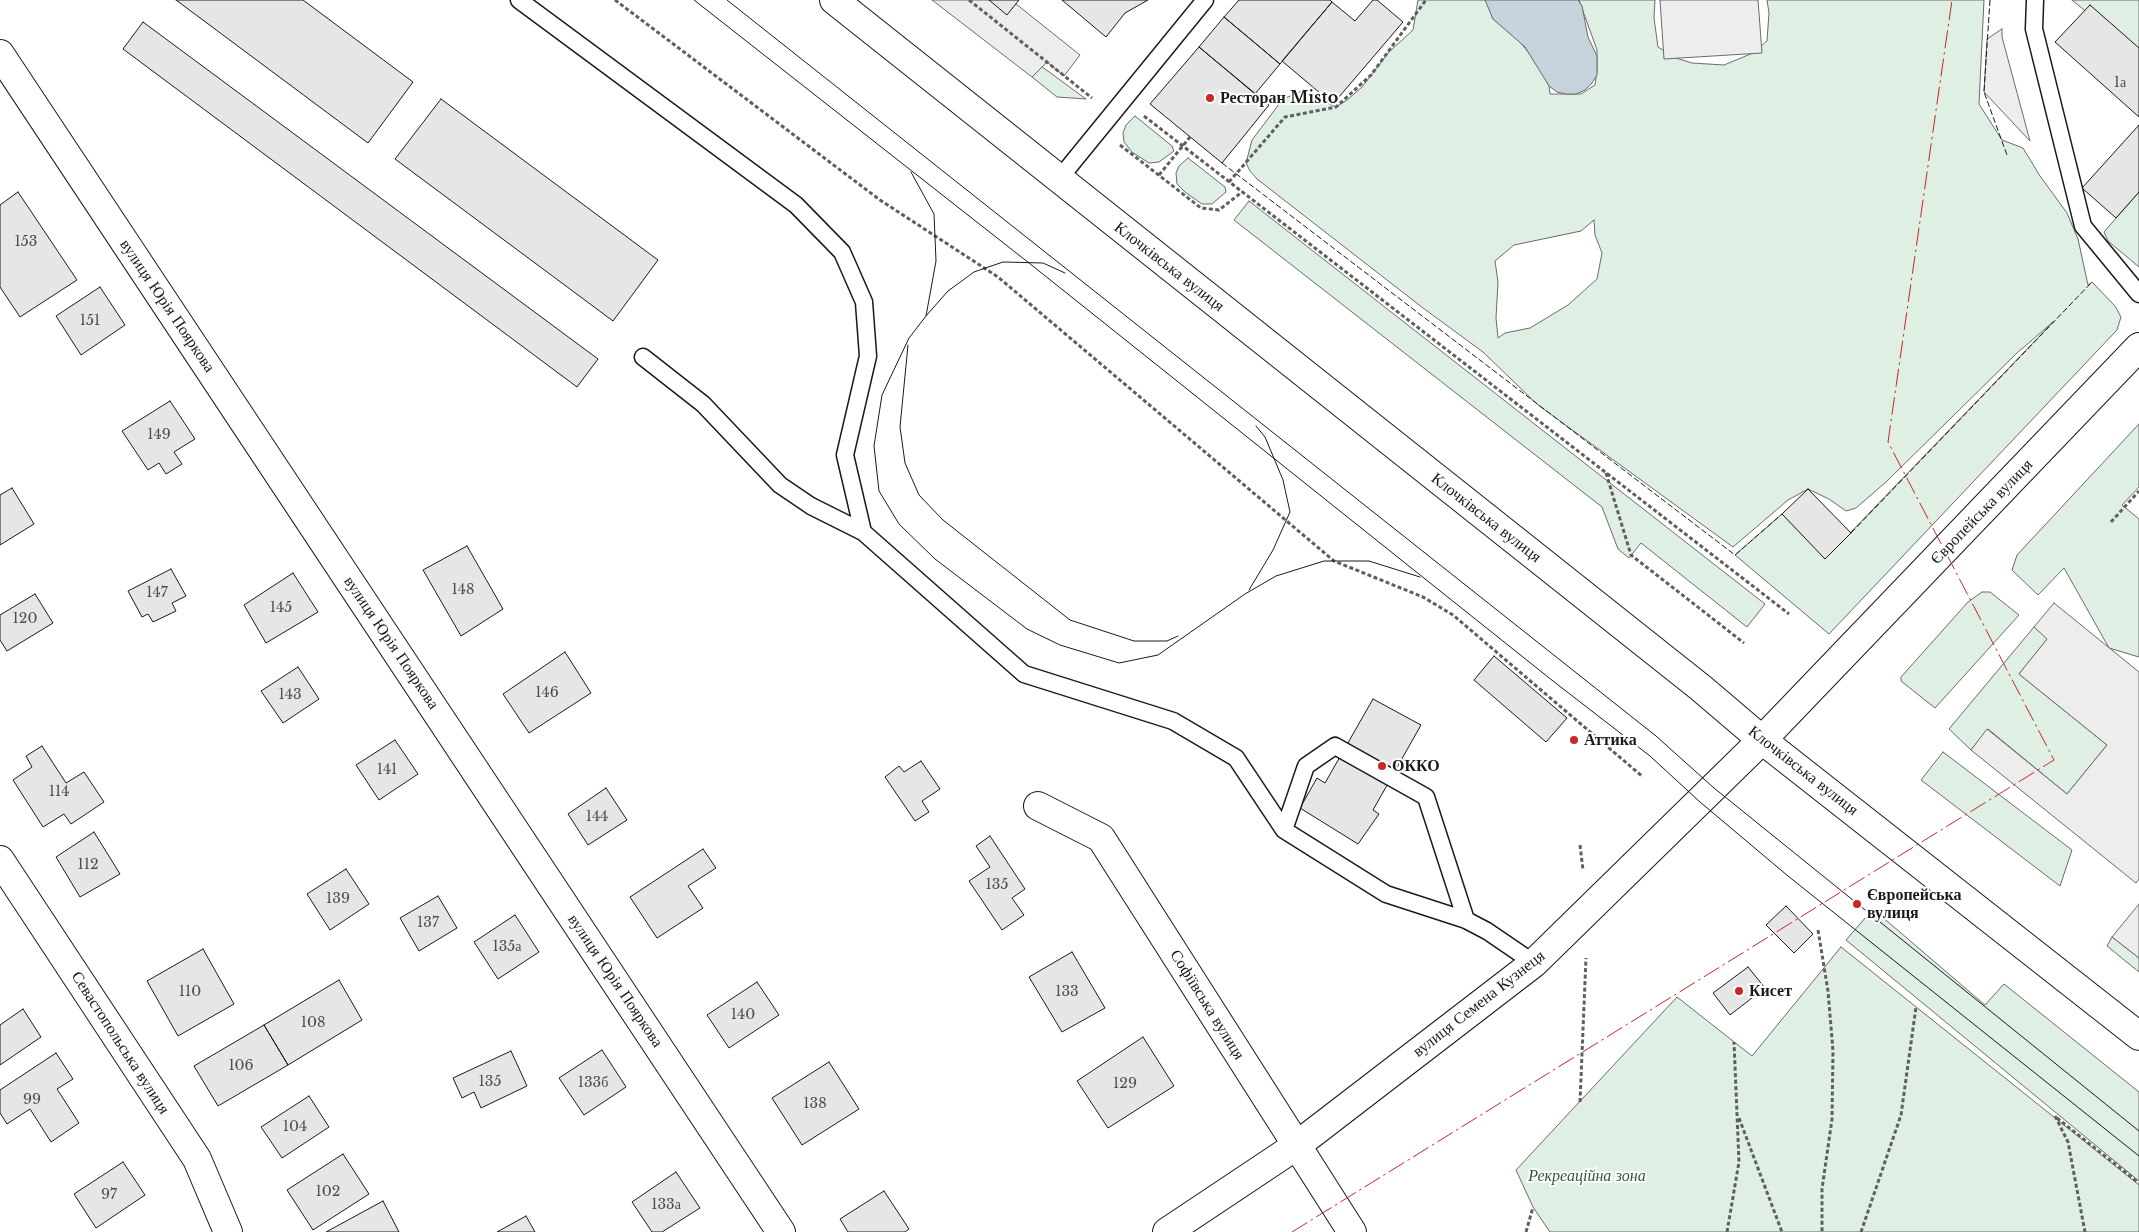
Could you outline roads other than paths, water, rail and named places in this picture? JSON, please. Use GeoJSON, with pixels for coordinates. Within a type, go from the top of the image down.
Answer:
{"type":"FeatureCollection","features":[{"type":"Feature","properties":{"kind":"street","name":"Клочківська вулиця"},"geometry":{"type":"LineString","coordinates":[[834,0],[1701,688],[1762,740],[2139,1036]]}},
{"type":"Feature","properties":{"kind":"street","name":"вулиця Юрія Пояркова"},"geometry":{"type":"LineString","coordinates":[[0,54],[781,1232]]}},
{"type":"Feature","properties":{"kind":"street","name":"Європейська вулиця"},"geometry":{"type":"LineString","coordinates":[[1762,740],[2139,348]]}},
{"type":"Feature","properties":{"kind":"street","name":"вулиця Семена Кузнеця"},"geometry":{"type":"LineString","coordinates":[[1167,1232],[1296,1146],[1534,963],[1762,740]]}},
{"type":"Feature","properties":{"kind":"street","name":"Софіївська вулиця"},"geometry":{"type":"LineString","coordinates":[[1038,806],[1101,838],[1352,1232]]}},
{"type":"Feature","properties":{"kind":"street","name":"Севастопольська вулиця"},"geometry":{"type":"LineString","coordinates":[[0,860],[197,1159],[228,1232]]}},
{"type":"Feature","properties":{"kind":"lane"},"geometry":{"type":"LineString","coordinates":[[519,0],[796,205],[842,252],[864,302],[868,356],[845,456],[863,532]]}},
{"type":"Feature","properties":{"kind":"lane"},"geometry":{"type":"LineString","coordinates":[[1059,179],[1206,0]]}},
{"type":"Feature","properties":{"kind":"lane"},"geometry":{"type":"LineString","coordinates":[[2035,0],[2034,30],[2083,226],[2139,294]]}},
{"type":"Feature","properties":{"kind":"lane"},"geometry":{"type":"LineString","coordinates":[[643,357],[703,404],[780,485],[811,506],[863,532],[1024,674],[1173,721],[1236,758],[1284,830],[1386,894],[1466,920],[1534,963]]}},
{"type":"Feature","properties":{"kind":"lane"},"geometry":{"type":"LineString","coordinates":[[1284,830],[1306,766],[1335,746],[1426,797],[1466,920]]}},
{"type":"Feature","properties":{"kind":"tram line"},"geometry":{"type":"LineString","coordinates":[[694,0],[1029,263],[1553,681],[1650,756],[1700,802],[1788,876],[2139,1156]]}},
{"type":"Feature","properties":{"kind":"tram line"},"geometry":{"type":"LineString","coordinates":[[727,0],[1656,736],[1714,788],[2139,1131]]}},
{"type":"Feature","properties":{"kind":"tram line"},"geometry":{"type":"LineString","coordinates":[[911,172],[934,214],[936,261],[926,316],[909,338],[882,395],[874,446],[879,491],[899,524],[935,559],[1027,629],[1060,645],[1119,663],[1158,655],[1245,594],[1276,576],[1324,561],[1369,561],[1420,577]]}},
{"type":"Feature","properties":{"kind":"tram line"},"geometry":{"type":"LineString","coordinates":[[926,316],[948,291],[974,272],[1003,262],[1043,263],[1065,273]]}},
{"type":"Feature","properties":{"kind":"tram line"},"geometry":{"type":"LineString","coordinates":[[908,345],[900,427],[905,463],[919,495],[943,520],[1070,620],[1134,641],[1167,641],[1178,636]]}},
{"type":"Feature","properties":{"kind":"tram line"},"geometry":{"type":"LineString","coordinates":[[1249,590],[1273,550],[1290,512],[1283,480],[1265,437],[1256,426]]}},
{"type":"Feature","properties":{"kind":"place","name":"Ресторан Misto"},"geometry":{"type":"Point","coordinates":[1210,98]}},
{"type":"Feature","properties":{"kind":"place","name":"Аттика"},"geometry":{"type":"Point","coordinates":[1574,740]}},
{"type":"Feature","properties":{"kind":"place","name":"ОККО"},"geometry":{"type":"Point","coordinates":[1382,766]}},
{"type":"Feature","properties":{"kind":"place","name":"Європейська вулиця"},"geometry":{"type":"Point","coordinates":[1857,904]}},
{"type":"Feature","properties":{"kind":"place","name":"Кисет"},"geometry":{"type":"Point","coordinates":[1739,991]}},
{"type":"Feature","properties":{"kind":"park label","name":"Рекреаційна зона"},"geometry":{"type":"Point","coordinates":[1587,1176]}}]}
